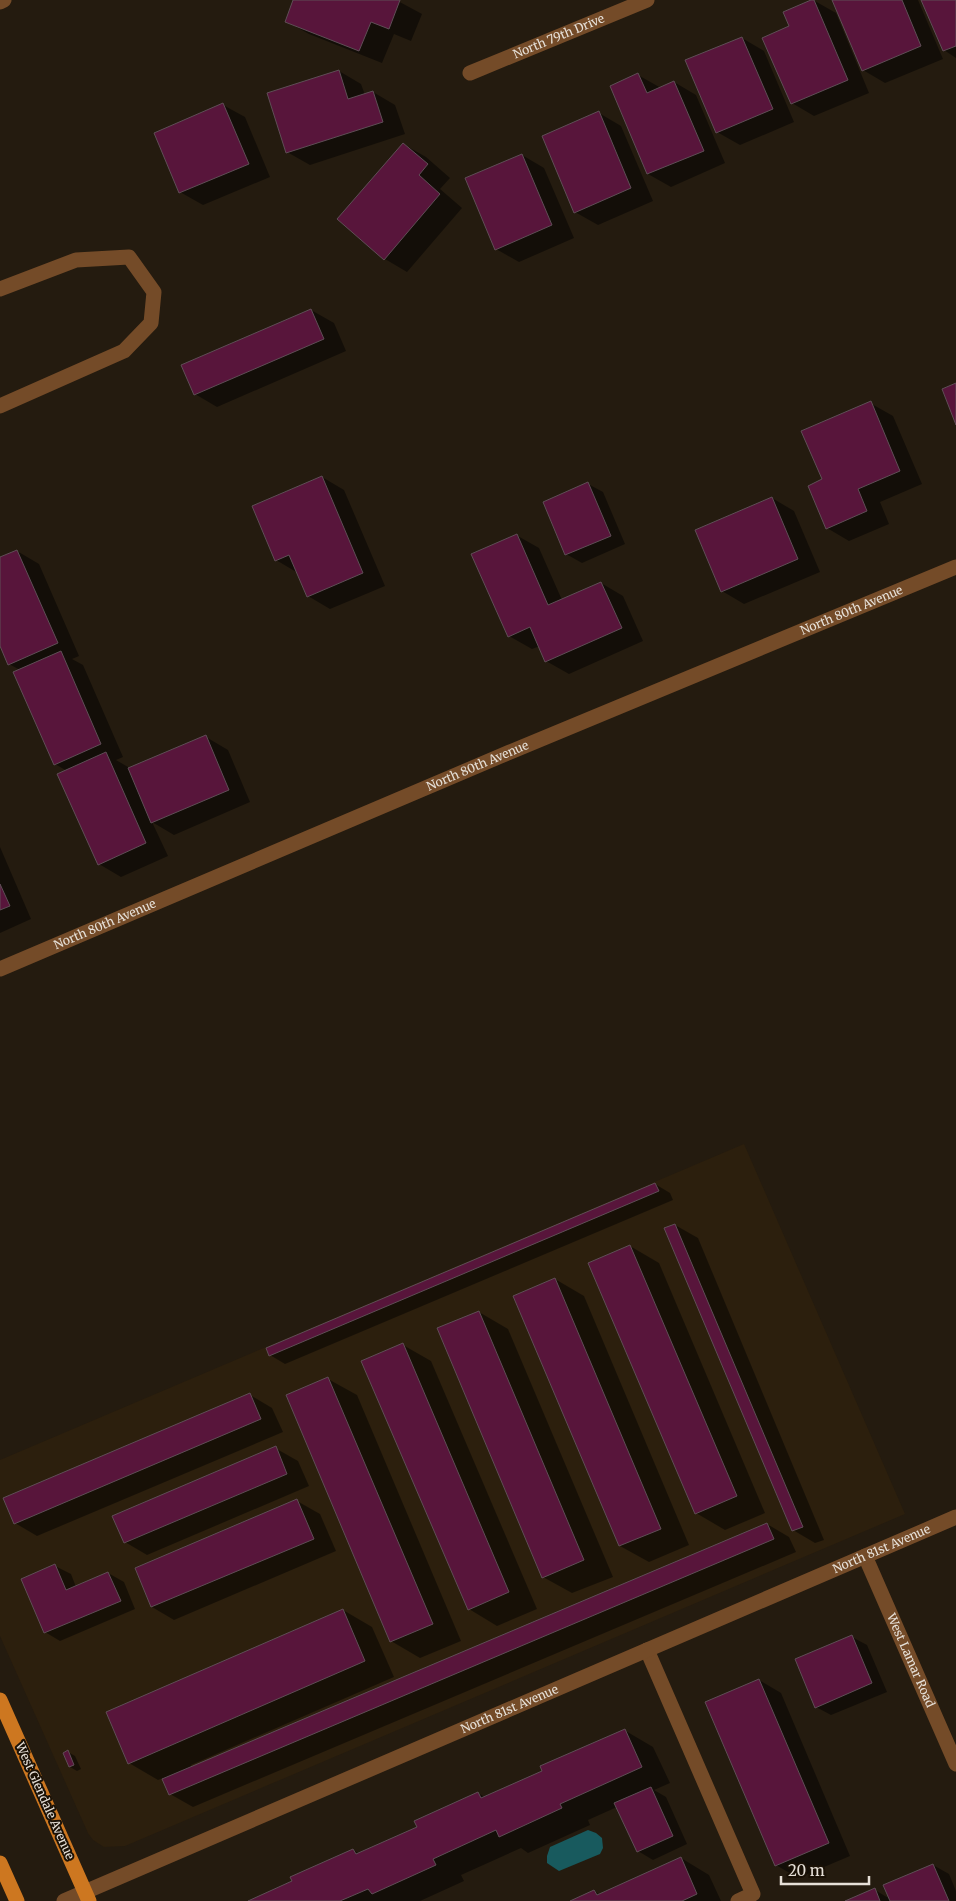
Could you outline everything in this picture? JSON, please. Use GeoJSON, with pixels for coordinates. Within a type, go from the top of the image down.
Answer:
{"type":"FeatureCollection","features":[{"type":"Feature","properties":{"kind":"main road","name":"West Glendale Avenue"},"geometry":{"type":"LineString","coordinates":[[0,1700],[87,1897]]}},
{"type":"Feature","properties":{"kind":"main road"},"geometry":{"type":"LineString","coordinates":[[0,1863],[17,1901]]}},
{"type":"Feature","properties":{"kind":"street"},"geometry":{"type":"LineString","coordinates":[[0,2],[4,0]]}},
{"type":"Feature","properties":{"kind":"street","name":"North 79th Drive"},"geometry":{"type":"LineString","coordinates":[[470,73],[647,0]]}},
{"type":"Feature","properties":{"kind":"street"},"geometry":{"type":"LineString","coordinates":[[0,289],[76,260],[129,257],[154,292],[151,324],[124,351],[0,406]]}},
{"type":"Feature","properties":{"kind":"street","name":"North 80th Avenue"},"geometry":{"type":"LineString","coordinates":[[0,969],[510,752],[956,567]]}},
{"type":"Feature","properties":{"kind":"street","name":"North 81st Avenue"},"geometry":{"type":"LineString","coordinates":[[64,1901],[87,1897],[647,1650],[956,1517]]}},
{"type":"Feature","properties":{"kind":"street","name":"West Lamar Road"},"geometry":{"type":"LineString","coordinates":[[865,1556],[956,1764]]}},
{"type":"Feature","properties":{"kind":"street"},"geometry":{"type":"LineString","coordinates":[[647,1650],[753,1894],[738,1901]]}},
{"type":"Feature","properties":{"kind":"shaded area"},"geometry":{"type":"Polygon","coordinates":[[[744,1144],[905,1514],[125,1846],[104,1847],[93,1840],[88,1833],[0,1636],[0,1460],[744,1144]]]}},
{"type":"Feature","properties":{"kind":"water"},"geometry":{"type":"Polygon","coordinates":[[[588,1830],[602,1838],[603,1848],[600,1854],[559,1871],[547,1863],[550,1847],[588,1830]]]}},
{"type":"Feature","properties":{"kind":"building"},"geometry":{"type":"Polygon","coordinates":[[[293,0],[400,0],[389,29],[371,22],[359,51],[285,22],[293,0]]]}},
{"type":"Feature","properties":{"kind":"building"},"geometry":{"type":"Polygon","coordinates":[[[814,0],[848,80],[791,104],[762,38],[789,26],[783,12],[814,0]]]}},
{"type":"Feature","properties":{"kind":"building"},"geometry":{"type":"Polygon","coordinates":[[[832,0],[902,0],[921,46],[862,71],[832,0]]]}},
{"type":"Feature","properties":{"kind":"building"},"geometry":{"type":"Polygon","coordinates":[[[921,0],[956,0],[956,46],[943,51],[921,0]]]}},
{"type":"Feature","properties":{"kind":"building"},"geometry":{"type":"Polygon","coordinates":[[[742,37],[773,109],[716,133],[685,60],[742,37]]]}},
{"type":"Feature","properties":{"kind":"building"},"geometry":{"type":"Polygon","coordinates":[[[339,70],[348,99],[373,91],[383,122],[286,153],[267,93],[339,70]]]}},
{"type":"Feature","properties":{"kind":"building"},"geometry":{"type":"Polygon","coordinates":[[[638,73],[647,93],[674,81],[704,151],[647,174],[610,86],[638,73]]]}},
{"type":"Feature","properties":{"kind":"building"},"geometry":{"type":"Polygon","coordinates":[[[223,103],[249,164],[179,193],[154,133],[223,103]]]}},
{"type":"Feature","properties":{"kind":"building"},"geometry":{"type":"Polygon","coordinates":[[[599,111],[631,188],[574,213],[542,136],[599,111]]]}},
{"type":"Feature","properties":{"kind":"building"},"geometry":{"type":"Polygon","coordinates":[[[403,143],[428,164],[419,175],[440,194],[384,260],[337,219],[403,143]]]}},
{"type":"Feature","properties":{"kind":"building"},"geometry":{"type":"Polygon","coordinates":[[[522,154],[552,225],[495,250],[465,178],[522,154]]]}},
{"type":"Feature","properties":{"kind":"building"},"geometry":{"type":"Polygon","coordinates":[[[311,309],[324,339],[194,395],[181,365],[311,309]]]}},
{"type":"Feature","properties":{"kind":"building"},"geometry":{"type":"Polygon","coordinates":[[[956,383],[956,425],[942,389],[956,383]]]}},
{"type":"Feature","properties":{"kind":"building"},"geometry":{"type":"Polygon","coordinates":[[[871,401],[900,471],[858,489],[867,511],[826,529],[808,486],[822,479],[801,431],[871,401]]]}},
{"type":"Feature","properties":{"kind":"building"},"geometry":{"type":"Polygon","coordinates":[[[322,476],[363,573],[307,597],[289,555],[275,561],[252,506],[322,476]]]}},
{"type":"Feature","properties":{"kind":"building"},"geometry":{"type":"Polygon","coordinates":[[[588,482],[611,536],[565,555],[543,502],[588,482]]]}},
{"type":"Feature","properties":{"kind":"building"},"geometry":{"type":"Polygon","coordinates":[[[772,497],[798,559],[721,592],[695,530],[772,497]]]}},
{"type":"Feature","properties":{"kind":"building"},"geometry":{"type":"Polygon","coordinates":[[[517,534],[548,605],[601,582],[622,628],[545,662],[530,627],[508,637],[471,554],[517,534]]]}},
{"type":"Feature","properties":{"kind":"building"},"geometry":{"type":"Polygon","coordinates":[[[17,550],[58,643],[8,665],[0,646],[0,557],[17,550]]]}},
{"type":"Feature","properties":{"kind":"building"},"geometry":{"type":"Polygon","coordinates":[[[61,651],[101,744],[54,765],[13,672],[61,651]]]}},
{"type":"Feature","properties":{"kind":"building"},"geometry":{"type":"Polygon","coordinates":[[[206,735],[229,790],[151,823],[128,768],[206,735]]]}},
{"type":"Feature","properties":{"kind":"building"},"geometry":{"type":"Polygon","coordinates":[[[106,752],[146,843],[98,865],[57,774],[106,752]]]}},
{"type":"Feature","properties":{"kind":"building"},"geometry":{"type":"Polygon","coordinates":[[[0,884],[10,906],[0,910],[0,884]]]}},
{"type":"Feature","properties":{"kind":"building"},"geometry":{"type":"Polygon","coordinates":[[[655,1183],[659,1191],[269,1356],[266,1348],[655,1183]]]}},
{"type":"Feature","properties":{"kind":"building"},"geometry":{"type":"Polygon","coordinates":[[[675,1224],[803,1527],[792,1531],[664,1228],[675,1224]]]}},
{"type":"Feature","properties":{"kind":"building"},"geometry":{"type":"Polygon","coordinates":[[[630,1245],[737,1496],[695,1514],[588,1263],[630,1245]]]}},
{"type":"Feature","properties":{"kind":"building"},"geometry":{"type":"Polygon","coordinates":[[[555,1278],[661,1529],[619,1546],[513,1296],[555,1278]]]}},
{"type":"Feature","properties":{"kind":"building"},"geometry":{"type":"Polygon","coordinates":[[[479,1311],[584,1560],[542,1578],[437,1328],[479,1311]]]}},
{"type":"Feature","properties":{"kind":"building"},"geometry":{"type":"Polygon","coordinates":[[[403,1343],[509,1592],[468,1610],[361,1361],[403,1343]]]}},
{"type":"Feature","properties":{"kind":"building"},"geometry":{"type":"Polygon","coordinates":[[[328,1377],[433,1624],[390,1642],[286,1395],[328,1377]]]}},
{"type":"Feature","properties":{"kind":"building"},"geometry":{"type":"Polygon","coordinates":[[[250,1393],[261,1419],[14,1524],[3,1498],[250,1393]]]}},
{"type":"Feature","properties":{"kind":"building"},"geometry":{"type":"Polygon","coordinates":[[[276,1446],[287,1474],[124,1543],[112,1516],[276,1446]]]}},
{"type":"Feature","properties":{"kind":"building"},"geometry":{"type":"Polygon","coordinates":[[[297,1499],[314,1539],[151,1607],[135,1568],[297,1499]]]}},
{"type":"Feature","properties":{"kind":"building"},"geometry":{"type":"Polygon","coordinates":[[[767,1523],[774,1539],[169,1795],[162,1779],[767,1523]]]}},
{"type":"Feature","properties":{"kind":"building"},"geometry":{"type":"Polygon","coordinates":[[[55,1564],[66,1590],[108,1572],[121,1601],[44,1633],[21,1579],[55,1564]]]}},
{"type":"Feature","properties":{"kind":"building"},"geometry":{"type":"Polygon","coordinates":[[[343,1609],[365,1661],[128,1764],[106,1712],[343,1609]]]}},
{"type":"Feature","properties":{"kind":"building"},"geometry":{"type":"Polygon","coordinates":[[[852,1635],[872,1683],[815,1708],[795,1659],[852,1635]]]}},
{"type":"Feature","properties":{"kind":"building"},"geometry":{"type":"Polygon","coordinates":[[[759,1679],[829,1843],[775,1866],[705,1702],[759,1679]]]}},
{"type":"Feature","properties":{"kind":"building"},"geometry":{"type":"Polygon","coordinates":[[[625,1729],[642,1767],[560,1804],[562,1808],[499,1837],[496,1830],[433,1859],[436,1865],[372,1894],[368,1889],[340,1901],[248,1901],[292,1881],[290,1877],[353,1849],[356,1854],[417,1827],[414,1821],[478,1792],[481,1798],[542,1771],[540,1766],[625,1729]]]}},
{"type":"Feature","properties":{"kind":"building"},"geometry":{"type":"Polygon","coordinates":[[[68,1750],[74,1765],[69,1767],[63,1753],[68,1750]]]}},
{"type":"Feature","properties":{"kind":"building"},"geometry":{"type":"Polygon","coordinates":[[[651,1787],[673,1836],[637,1852],[614,1803],[651,1787]]]}},
{"type":"Feature","properties":{"kind":"building"},"geometry":{"type":"Polygon","coordinates":[[[681,1857],[697,1894],[682,1901],[570,1901],[594,1890],[597,1895],[681,1857]]]}},
{"type":"Feature","properties":{"kind":"building"},"geometry":{"type":"Polygon","coordinates":[[[933,1864],[949,1901],[890,1901],[883,1885],[933,1864]]]}},
{"type":"Feature","properties":{"kind":"building"},"geometry":{"type":"Polygon","coordinates":[[[875,1888],[880,1901],[845,1901],[875,1888]]]}}]}
